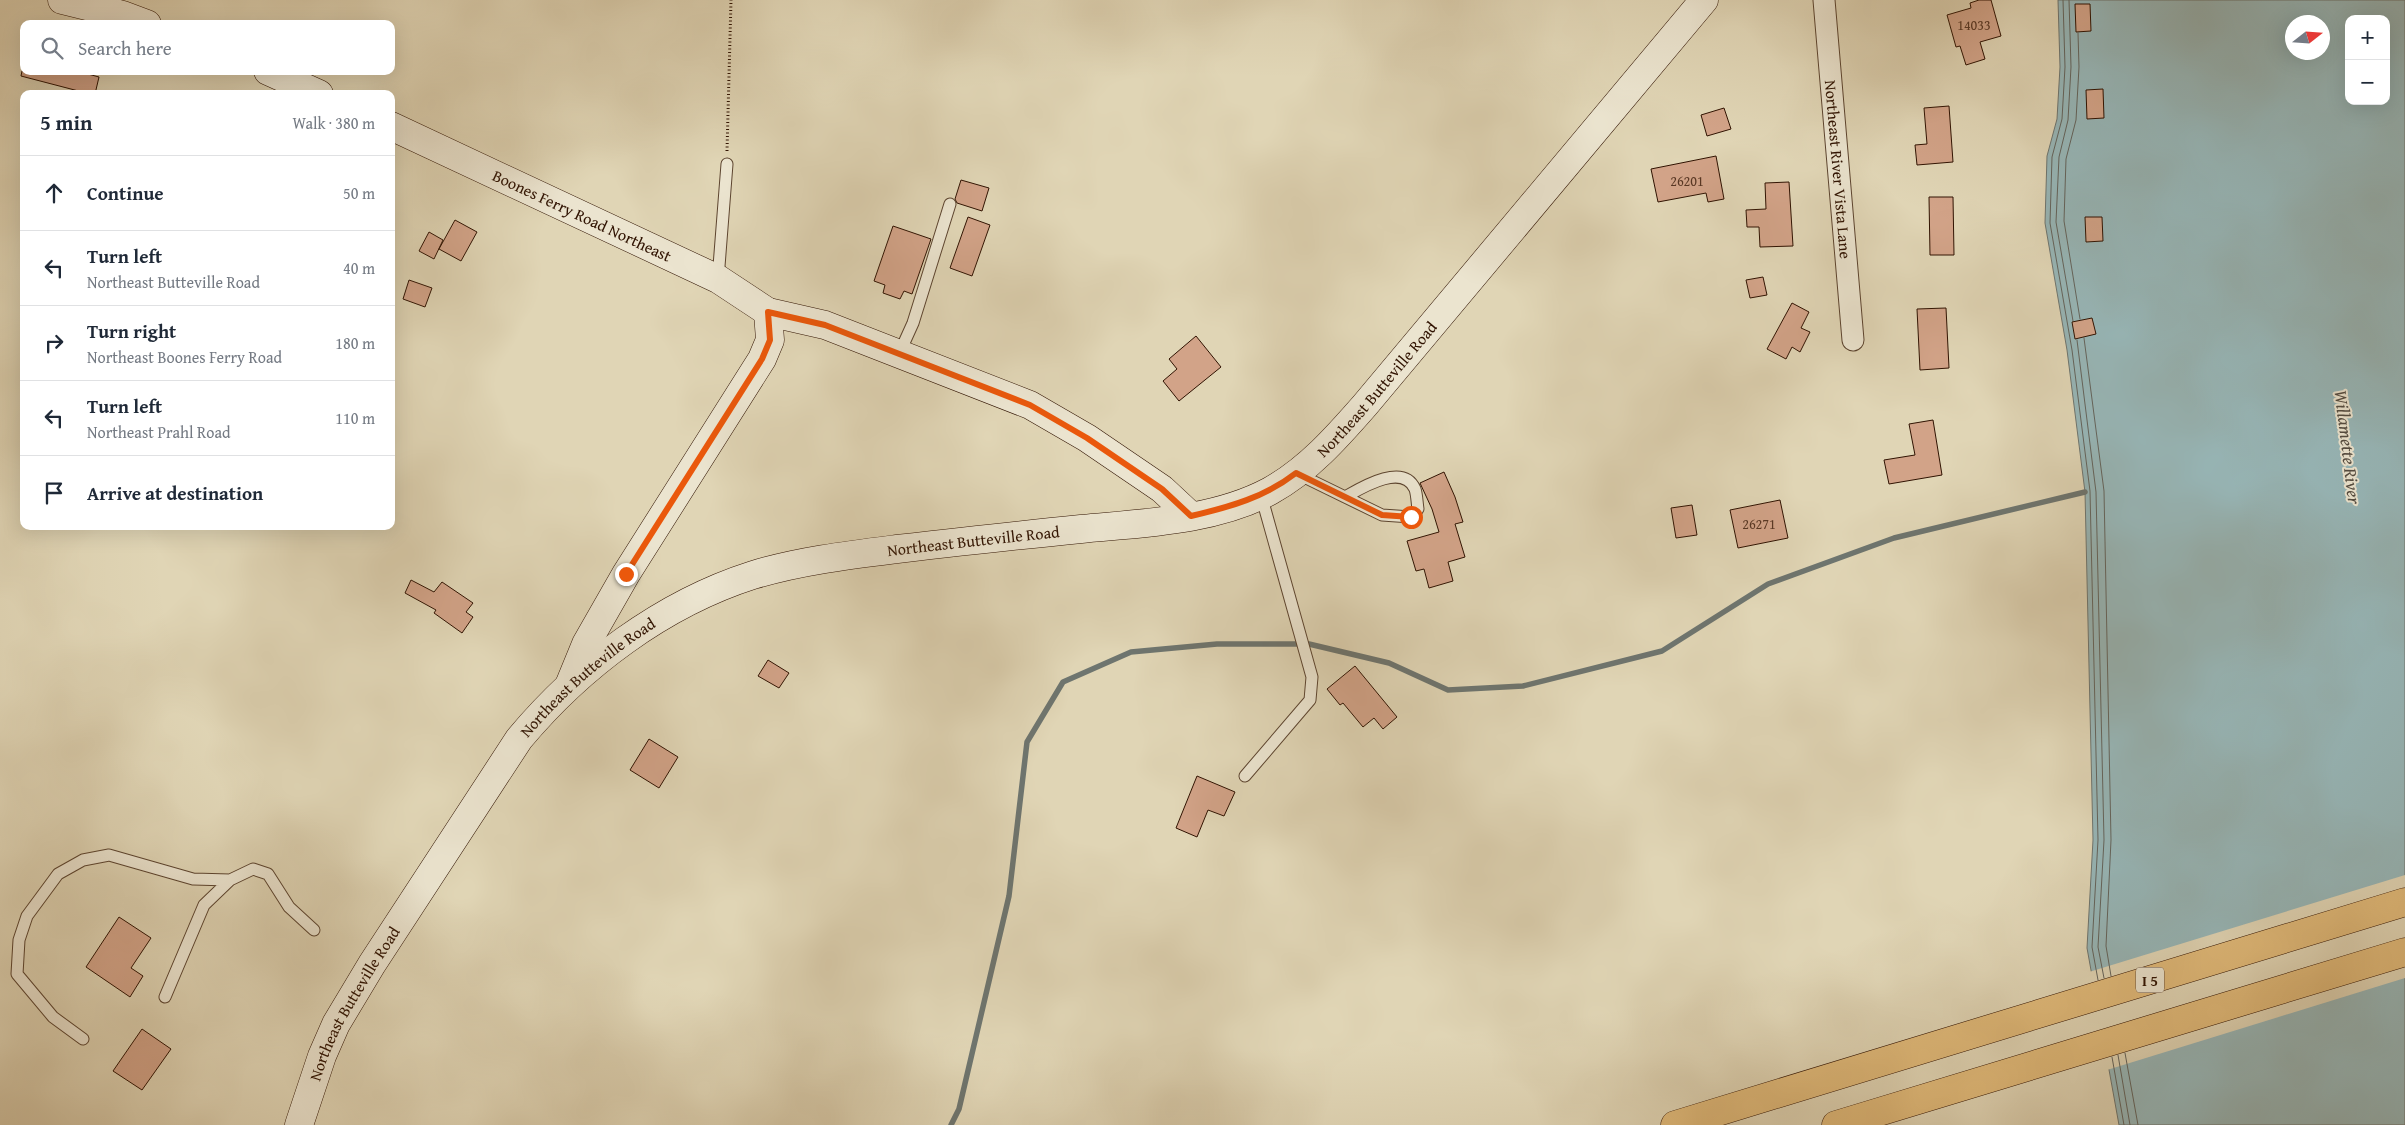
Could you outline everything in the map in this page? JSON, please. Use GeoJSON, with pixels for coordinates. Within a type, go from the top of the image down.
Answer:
{"type":"FeatureCollection","features":[{"type":"Feature","properties":{"kind":"highway","name":"I 5"},"geometry":{"type":"LineString","coordinates":[[1675,1125],[2405,902]]}},
{"type":"Feature","properties":{"kind":"highway"},"geometry":{"type":"LineString","coordinates":[[1836,1125],[2405,952]]}},
{"type":"Feature","properties":{"kind":"street"},"geometry":{"type":"LineString","coordinates":[[62,0],[133,20]]}},
{"type":"Feature","properties":{"kind":"street","name":"Northeast Butteville Road"},"geometry":{"type":"LineString","coordinates":[[299,1125],[322,1056],[336,1024],[372,964],[519,739],[568,686],[628,638],[681,606],[717,589],[778,568],[840,556],[1191,516],[1230,507],[1261,495],[1296,473],[1321,453],[1365,405],[1704,0]]}},
{"type":"Feature","properties":{"kind":"street","name":"Northeast River Vista Lane"},"geometry":{"type":"LineString","coordinates":[[1824,0],[1853,340]]}},
{"type":"Feature","properties":{"kind":"street"},"geometry":{"type":"LineString","coordinates":[[277,75],[311,90]]}},
{"type":"Feature","properties":{"kind":"street","name":"Boones Ferry Road Northeast"},"geometry":{"type":"LineString","coordinates":[[395,128],[718,279],[768,312]]}},
{"type":"Feature","properties":{"kind":"street"},"geometry":{"type":"LineString","coordinates":[[568,686],[586,644],[626,574],[762,359],[770,340],[768,312],[825,325],[1030,405],[1087,438],[1162,489],[1191,516]]}},
{"type":"Feature","properties":{"kind":"lane"},"geometry":{"type":"LineString","coordinates":[[718,279],[726,164]]}},
{"type":"Feature","properties":{"kind":"lane"},"geometry":{"type":"LineString","coordinates":[[899,354],[913,323],[950,204]]}},
{"type":"Feature","properties":{"kind":"lane"},"geometry":{"type":"LineString","coordinates":[[1296,473],[1344,497],[1382,515],[1411,517],[1418,509],[1414,488],[1408,482],[1399,478],[1381,478],[1344,497]]}},
{"type":"Feature","properties":{"kind":"lane"},"geometry":{"type":"LineString","coordinates":[[1245,776],[1310,700],[1312,677],[1261,495]]}},
{"type":"Feature","properties":{"kind":"lane"},"geometry":{"type":"LineString","coordinates":[[83,1039],[53,1017],[17,974],[19,940],[27,916],[58,874],[83,860],[108,855],[193,879],[230,880]]}},
{"type":"Feature","properties":{"kind":"lane"},"geometry":{"type":"LineString","coordinates":[[165,997],[204,905],[230,880],[253,869],[268,874],[288,907],[314,930]]}},
{"type":"Feature","properties":{"kind":"path"},"geometry":{"type":"LineString","coordinates":[[726,164],[731,0]]}},
{"type":"Feature","properties":{"kind":"water","name":"Willamette River"},"geometry":{"type":"Polygon","coordinates":[[[2058,0],[2405,0],[2405,1125],[2119,1125],[2087,948],[2093,840],[2085,492],[2067,350],[2045,223],[2047,156],[2057,119],[2060,67],[2058,0]]]}},
{"type":"Feature","properties":{"kind":"pier"},"geometry":{"type":"Polygon","coordinates":[[[2405,875],[2405,978],[2107,1070],[2089,972],[2405,875]]]}},
{"type":"Feature","properties":{"kind":"building"},"geometry":{"type":"Polygon","coordinates":[[[1979,0],[1991,0],[2001,36],[1980,42],[1985,59],[1966,65],[1960,46],[1956,47],[1947,15],[1971,8],[1970,3],[1979,0]]]}},
{"type":"Feature","properties":{"kind":"building"},"geometry":{"type":"Polygon","coordinates":[[[2075,4],[2090,4],[2091,31],[2076,32],[2075,4]]]}},
{"type":"Feature","properties":{"kind":"building"},"geometry":{"type":"Polygon","coordinates":[[[92,75],[99,77],[96,90],[75,90],[21,76],[92,75]]]}},
{"type":"Feature","properties":{"kind":"building"},"geometry":{"type":"Polygon","coordinates":[[[2103,89],[2104,118],[2087,119],[2086,90],[2103,89]]]}},
{"type":"Feature","properties":{"kind":"building"},"geometry":{"type":"Polygon","coordinates":[[[1949,106],[1953,162],[1917,165],[1915,145],[1927,144],[1924,108],[1949,106]]]}},
{"type":"Feature","properties":{"kind":"building"},"geometry":{"type":"Polygon","coordinates":[[[1724,108],[1731,129],[1707,136],[1701,115],[1724,108]]]}},
{"type":"Feature","properties":{"kind":"building"},"geometry":{"type":"Polygon","coordinates":[[[1716,156],[1724,199],[1708,202],[1706,193],[1658,202],[1651,169],[1716,156]]]}},
{"type":"Feature","properties":{"kind":"building"},"geometry":{"type":"Polygon","coordinates":[[[961,180],[989,188],[982,211],[957,203],[955,199],[961,180]]]}},
{"type":"Feature","properties":{"kind":"building"},"geometry":{"type":"Polygon","coordinates":[[[1789,182],[1793,246],[1760,247],[1759,227],[1747,227],[1746,210],[1766,209],[1765,183],[1789,182]]]}},
{"type":"Feature","properties":{"kind":"building"},"geometry":{"type":"Polygon","coordinates":[[[1929,197],[1953,197],[1954,255],[1930,255],[1929,197]]]}},
{"type":"Feature","properties":{"kind":"building"},"geometry":{"type":"Polygon","coordinates":[[[968,217],[990,225],[972,276],[950,268],[968,217]]]}},
{"type":"Feature","properties":{"kind":"building"},"geometry":{"type":"Polygon","coordinates":[[[2085,217],[2102,217],[2103,241],[2086,242],[2085,217]]]}},
{"type":"Feature","properties":{"kind":"building"},"geometry":{"type":"Polygon","coordinates":[[[455,220],[477,232],[461,261],[439,249],[455,220]]]}},
{"type":"Feature","properties":{"kind":"building"},"geometry":{"type":"Polygon","coordinates":[[[893,226],[931,239],[912,294],[904,291],[900,299],[883,293],[885,285],[874,281],[893,226]]]}},
{"type":"Feature","properties":{"kind":"building"},"geometry":{"type":"Polygon","coordinates":[[[429,232],[443,240],[434,259],[419,251],[429,232]]]}},
{"type":"Feature","properties":{"kind":"building"},"geometry":{"type":"Polygon","coordinates":[[[1763,277],[1767,295],[1750,298],[1746,280],[1763,277]]]}},
{"type":"Feature","properties":{"kind":"building"},"geometry":{"type":"Polygon","coordinates":[[[409,280],[432,288],[425,307],[403,299],[409,280]]]}},
{"type":"Feature","properties":{"kind":"building"},"geometry":{"type":"Polygon","coordinates":[[[1792,303],[1809,312],[1801,328],[1810,332],[1800,352],[1792,347],[1786,359],[1767,349],[1792,303]]]}},
{"type":"Feature","properties":{"kind":"building"},"geometry":{"type":"Polygon","coordinates":[[[1946,308],[1949,368],[1920,370],[1917,309],[1946,308]]]}},
{"type":"Feature","properties":{"kind":"building"},"geometry":{"type":"Polygon","coordinates":[[[2092,318],[2096,334],[2075,339],[2072,322],[2092,318]]]}},
{"type":"Feature","properties":{"kind":"building"},"geometry":{"type":"Polygon","coordinates":[[[1196,336],[1221,367],[1179,401],[1163,381],[1177,369],[1169,359],[1196,336]]]}},
{"type":"Feature","properties":{"kind":"building"},"geometry":{"type":"Polygon","coordinates":[[[1933,420],[1942,475],[1889,484],[1884,460],[1915,455],[1909,424],[1933,420]]]}},
{"type":"Feature","properties":{"kind":"building"},"geometry":{"type":"Polygon","coordinates":[[[1444,472],[1463,522],[1455,524],[1465,557],[1448,562],[1453,581],[1429,588],[1424,569],[1416,571],[1407,541],[1439,532],[1432,509],[1420,483],[1444,472]]]}},
{"type":"Feature","properties":{"kind":"building"},"geometry":{"type":"Polygon","coordinates":[[[1780,500],[1788,538],[1738,548],[1730,510],[1780,500]]]}},
{"type":"Feature","properties":{"kind":"building"},"geometry":{"type":"Polygon","coordinates":[[[1692,505],[1697,535],[1676,538],[1671,508],[1692,505]]]}},
{"type":"Feature","properties":{"kind":"building"},"geometry":{"type":"Polygon","coordinates":[[[411,580],[434,592],[442,582],[473,603],[466,612],[473,617],[462,633],[434,613],[436,610],[405,593],[411,580]]]}},
{"type":"Feature","properties":{"kind":"building"},"geometry":{"type":"Polygon","coordinates":[[[768,660],[789,673],[779,688],[758,676],[768,660]]]}},
{"type":"Feature","properties":{"kind":"building"},"geometry":{"type":"Polygon","coordinates":[[[1355,666],[1397,717],[1383,729],[1374,718],[1363,727],[1343,703],[1340,705],[1327,689],[1355,666]]]}},
{"type":"Feature","properties":{"kind":"building"},"geometry":{"type":"Polygon","coordinates":[[[649,739],[678,757],[659,788],[630,770],[649,739]]]}},
{"type":"Feature","properties":{"kind":"building"},"geometry":{"type":"Polygon","coordinates":[[[1197,776],[1235,792],[1224,816],[1208,810],[1197,837],[1176,828],[1197,776]]]}},
{"type":"Feature","properties":{"kind":"building"},"geometry":{"type":"Polygon","coordinates":[[[119,917],[151,938],[131,968],[143,976],[130,997],[86,967],[119,917]]]}},
{"type":"Feature","properties":{"kind":"building"},"geometry":{"type":"Polygon","coordinates":[[[142,1029],[171,1049],[142,1090],[113,1071],[142,1029]]]}},
{"type":"Feature","properties":{"kind":"waterway"},"geometry":{"type":"LineString","coordinates":[[951,1125],[959,1109],[1009,896],[1027,742],[1063,682],[1131,652],[1217,644],[1309,644],[1389,663],[1448,690],[1523,686],[1662,651],[1768,584],[1894,538],[2085,492]]}},
{"type":"Feature","properties":{"kind":"route"},"geometry":{"type":"LineString","coordinates":[[626,574],[762,359],[770,340],[768,312],[825,325],[1030,405],[1087,438],[1162,489],[1191,516],[1230,507],[1250,500],[1270,491],[1296,473],[1382,515],[1411,517]]}}]}
